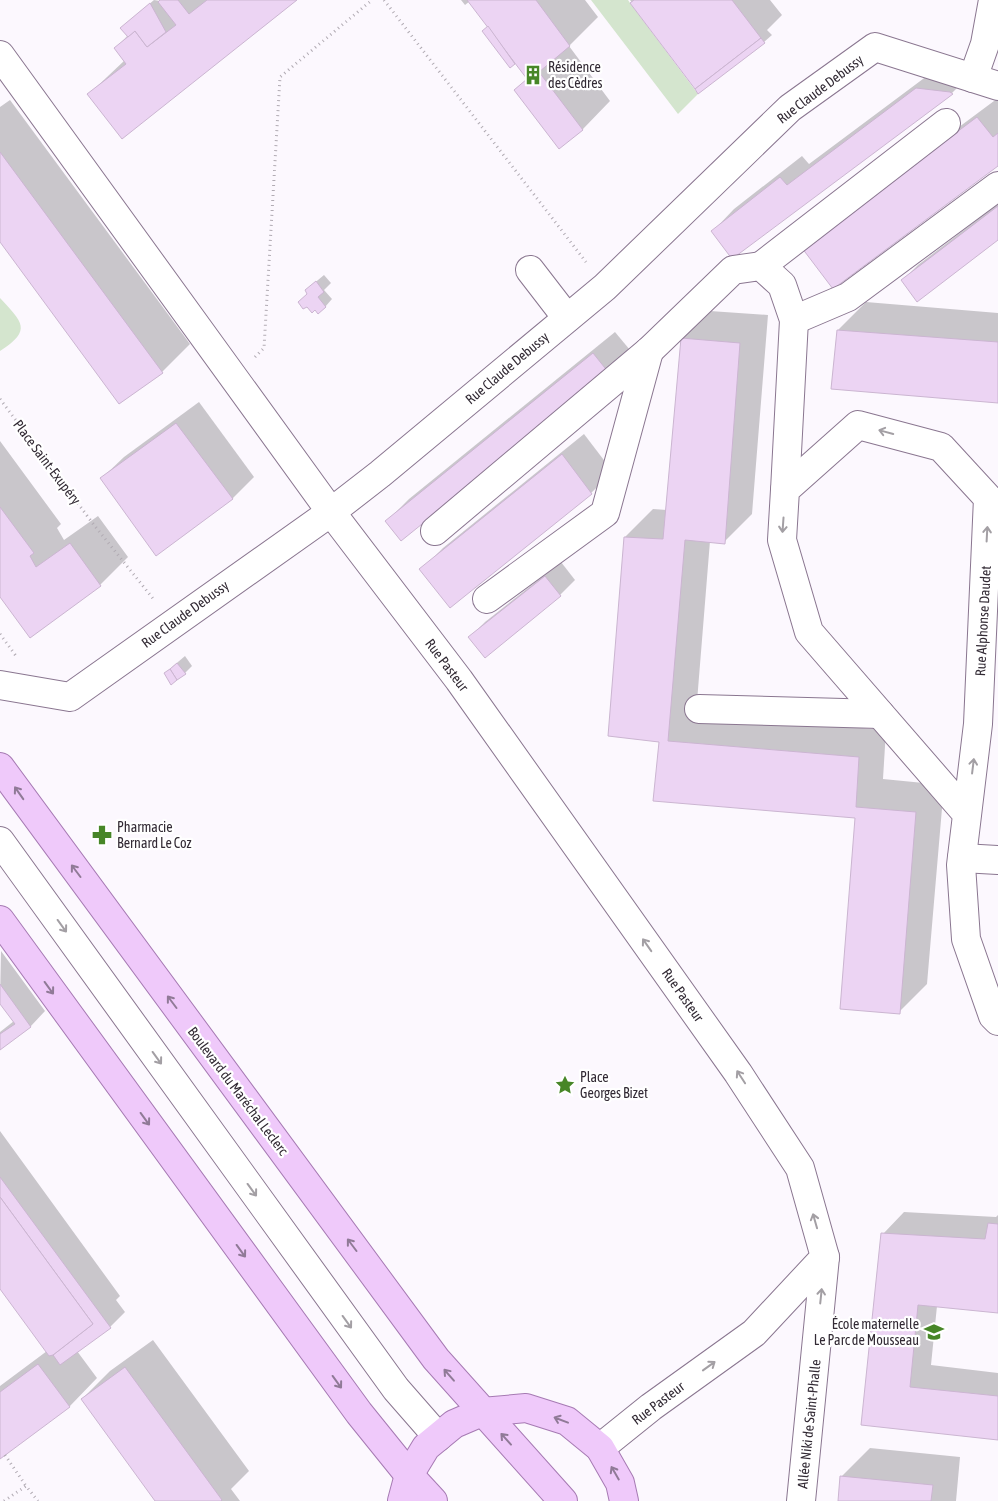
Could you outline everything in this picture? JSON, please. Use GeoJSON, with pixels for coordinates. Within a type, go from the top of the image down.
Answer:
{"type":"FeatureCollection","features":[{"type":"Feature","properties":{"kind":"main road","name":"Boulevard du Maréchal Leclerc"},"geometry":{"type":"LineString","coordinates":[[0,767],[436,1360],[563,1501]]}},
{"type":"Feature","properties":{"kind":"main road"},"geometry":{"type":"LineString","coordinates":[[0,920],[359,1413],[409,1475],[433,1501]]}},
{"type":"Feature","properties":{"kind":"main road"},"geometry":{"type":"LineString","coordinates":[[402,1501],[409,1475],[426,1447],[454,1424],[482,1412],[526,1408],[567,1421],[600,1448],[620,1483],[624,1501]]}},
{"type":"Feature","properties":{"kind":"street"},"geometry":{"type":"LineString","coordinates":[[986,82],[985,44],[993,0]]}},
{"type":"Feature","properties":{"kind":"street","name":"Rue Claude Debussy"},"geometry":{"type":"LineString","coordinates":[[0,685],[70,697],[331,512],[380,474],[605,286],[790,108],[875,48],[986,82]]}},
{"type":"Feature","properties":{"kind":"street","name":"Rue Pasteur"},"geometry":{"type":"LineString","coordinates":[[2,62],[331,512],[459,680],[738,1073],[800,1168],[825,1257],[754,1333],[651,1407],[600,1448]]}},
{"type":"Feature","properties":{"kind":"street"},"geometry":{"type":"LineString","coordinates":[[435,531],[649,351],[733,270],[761,266],[946,123]]}},
{"type":"Feature","properties":{"kind":"street"},"geometry":{"type":"LineString","coordinates":[[794,320],[848,298],[998,186]]}},
{"type":"Feature","properties":{"kind":"street"},"geometry":{"type":"LineString","coordinates":[[761,266],[782,285],[794,320],[782,540],[809,632],[967,814]]}},
{"type":"Feature","properties":{"kind":"street"},"geometry":{"type":"LineString","coordinates":[[530,270],[567,318]]}},
{"type":"Feature","properties":{"kind":"street"},"geometry":{"type":"LineString","coordinates":[[487,600],[604,513],[649,351]]}},
{"type":"Feature","properties":{"kind":"street","name":"Rue Alphonse Daudet"},"geometry":{"type":"LineString","coordinates":[[785,490],[858,425],[941,447],[988,498],[990,619],[962,858],[966,939],[996,1017]]}},
{"type":"Feature","properties":{"kind":"street"},"geometry":{"type":"LineString","coordinates":[[699,709],[880,714]]}},
{"type":"Feature","properties":{"kind":"street"},"geometry":{"type":"LineString","coordinates":[[0,841],[396,1389],[438,1437]]}},
{"type":"Feature","properties":{"kind":"street"},"geometry":{"type":"LineString","coordinates":[[962,858],[998,860]]}},
{"type":"Feature","properties":{"kind":"street","name":"Allée Niki de Saint-Phalle"},"geometry":{"type":"LineString","coordinates":[[801,1501],[825,1257]]}},
{"type":"Feature","properties":{"kind":"path"},"geometry":{"type":"LineString","coordinates":[[235,380],[264,348],[280,77],[372,0]]}},
{"type":"Feature","properties":{"kind":"path"},"geometry":{"type":"LineString","coordinates":[[384,0],[605,286]]}},
{"type":"Feature","properties":{"kind":"path","name":"Place Saint-Exupéry"},"geometry":{"type":"LineString","coordinates":[[0,398],[94,525],[173,623]]}},
{"type":"Feature","properties":{"kind":"path"},"geometry":{"type":"LineString","coordinates":[[5,1455],[38,1501]]}},
{"type":"Feature","properties":{"kind":"path"},"geometry":{"type":"LineString","coordinates":[[4,1501],[26,1486]]}},
{"type":"Feature","properties":{"kind":"green space"},"geometry":{"type":"Polygon","coordinates":[[[591,0],[628,0],[698,94],[678,114],[591,0]]]}},
{"type":"Feature","properties":{"kind":"green space"},"geometry":{"type":"Polygon","coordinates":[[[0,298],[14,313],[21,326],[17,337],[0,351],[0,298]]]}},
{"type":"Feature","properties":{"kind":"building"},"geometry":{"type":"Polygon","coordinates":[[[160,0],[178,0],[189,14],[207,0],[297,0],[122,139],[87,94],[126,64],[114,48],[135,31],[147,47],[176,25],[158,2],[160,0]]]}},
{"type":"Feature","properties":{"kind":"building","name":"Résidence des Cèdres"},"geometry":{"type":"Polygon","coordinates":[[[467,0],[536,0],[570,46],[539,72],[583,130],[559,149],[514,90],[527,79],[467,0]]]}},
{"type":"Feature","properties":{"kind":"building"},"geometry":{"type":"Polygon","coordinates":[[[634,0],[732,0],[761,38],[695,89],[630,3],[634,0]]]}},
{"type":"Feature","properties":{"kind":"building"},"geometry":{"type":"Polygon","coordinates":[[[150,3],[166,32],[147,47],[135,31],[128,37],[120,28],[150,3]]]}},
{"type":"Feature","properties":{"kind":"building"},"geometry":{"type":"Polygon","coordinates":[[[488,26],[515,64],[510,68],[482,31],[488,26]]]}},
{"type":"Feature","properties":{"kind":"building"},"geometry":{"type":"Polygon","coordinates":[[[761,38],[765,43],[698,94],[695,89],[761,38]]]}},
{"type":"Feature","properties":{"kind":"building"},"geometry":{"type":"Polygon","coordinates":[[[916,88],[953,94],[732,259],[711,231],[780,177],[787,185],[916,88]]]}},
{"type":"Feature","properties":{"kind":"building"},"geometry":{"type":"Polygon","coordinates":[[[977,117],[993,137],[998,133],[998,166],[833,289],[802,248],[977,117]]]}},
{"type":"Feature","properties":{"kind":"building"},"geometry":{"type":"Polygon","coordinates":[[[0,152],[163,373],[119,404],[0,242],[0,152]]]}},
{"type":"Feature","properties":{"kind":"building"},"geometry":{"type":"Polygon","coordinates":[[[998,206],[998,240],[917,302],[901,280],[998,206]]]}},
{"type":"Feature","properties":{"kind":"building"},"geometry":{"type":"Polygon","coordinates":[[[316,281],[324,292],[318,297],[326,307],[318,314],[315,310],[312,313],[307,307],[303,309],[298,302],[307,294],[305,290],[316,281]]]}},
{"type":"Feature","properties":{"kind":"building"},"geometry":{"type":"Polygon","coordinates":[[[837,330],[998,342],[998,403],[831,389],[837,330]]]}},
{"type":"Feature","properties":{"kind":"building"},"geometry":{"type":"Polygon","coordinates":[[[681,338],[740,343],[725,544],[685,540],[668,741],[859,757],[856,807],[916,812],[900,1014],[840,1009],[855,818],[653,801],[659,742],[608,736],[624,537],[663,539],[681,338]]]}},
{"type":"Feature","properties":{"kind":"building"},"geometry":{"type":"Polygon","coordinates":[[[593,353],[609,373],[401,541],[385,521],[593,353]]]}},
{"type":"Feature","properties":{"kind":"building"},"geometry":{"type":"Polygon","coordinates":[[[176,423],[233,499],[156,556],[100,478],[176,423]]]}},
{"type":"Feature","properties":{"kind":"building"},"geometry":{"type":"Polygon","coordinates":[[[562,454],[592,494],[450,608],[419,569],[562,454]]]}},
{"type":"Feature","properties":{"kind":"building"},"geometry":{"type":"Polygon","coordinates":[[[0,507],[34,553],[30,556],[36,567],[70,543],[101,586],[30,638],[0,597],[0,507]]]}},
{"type":"Feature","properties":{"kind":"building"},"geometry":{"type":"Polygon","coordinates":[[[545,576],[561,596],[485,658],[468,637],[545,576]]]}},
{"type":"Feature","properties":{"kind":"building"},"geometry":{"type":"Polygon","coordinates":[[[177,663],[186,674],[177,680],[170,669],[177,663]]]}},
{"type":"Feature","properties":{"kind":"building"},"geometry":{"type":"Polygon","coordinates":[[[170,669],[177,680],[171,685],[164,673],[170,669]]]}},
{"type":"Feature","properties":{"kind":"building"},"geometry":{"type":"Polygon","coordinates":[[[0,984],[31,1027],[0,1050],[0,1034],[15,1024],[0,1004],[0,984]]]}},
{"type":"Feature","properties":{"kind":"building"},"geometry":{"type":"Polygon","coordinates":[[[0,1177],[111,1328],[60,1365],[53,1355],[93,1324],[0,1197],[0,1177]]]}},
{"type":"Feature","properties":{"kind":"building"},"geometry":{"type":"Polygon","coordinates":[[[0,1197],[93,1324],[53,1355],[49,1356],[0,1289],[0,1197]]]}},
{"type":"Feature","properties":{"kind":"building","name":"École maternelle Le Parc de Mousseau"},"geometry":{"type":"Polygon","coordinates":[[[988,1223],[998,1224],[998,1313],[918,1305],[910,1387],[998,1396],[998,1440],[861,1425],[881,1233],[985,1239],[988,1223]]]}},
{"type":"Feature","properties":{"kind":"building"},"geometry":{"type":"Polygon","coordinates":[[[38,1364],[70,1407],[0,1459],[0,1392],[38,1364]]]}},
{"type":"Feature","properties":{"kind":"building"},"geometry":{"type":"Polygon","coordinates":[[[125,1367],[221,1501],[155,1501],[81,1399],[125,1367]]]}},
{"type":"Feature","properties":{"kind":"building"},"geometry":{"type":"Polygon","coordinates":[[[840,1476],[933,1485],[931,1501],[838,1501],[840,1476]]]}},
{"type":"Feature","properties":{"kind":"place","name":"Résidence des Cèdres"},"geometry":{"type":"Point","coordinates":[533,75]}},
{"type":"Feature","properties":{"kind":"place","name":"Pharmacie Bernard Le Coz"},"geometry":{"type":"Point","coordinates":[102,835]}},
{"type":"Feature","properties":{"kind":"place","name":"Place Georges Bizet"},"geometry":{"type":"Point","coordinates":[565,1085]}},
{"type":"Feature","properties":{"kind":"place","name":"École maternelle Le Parc de Mousseau"},"geometry":{"type":"Point","coordinates":[934,1332]}}]}
